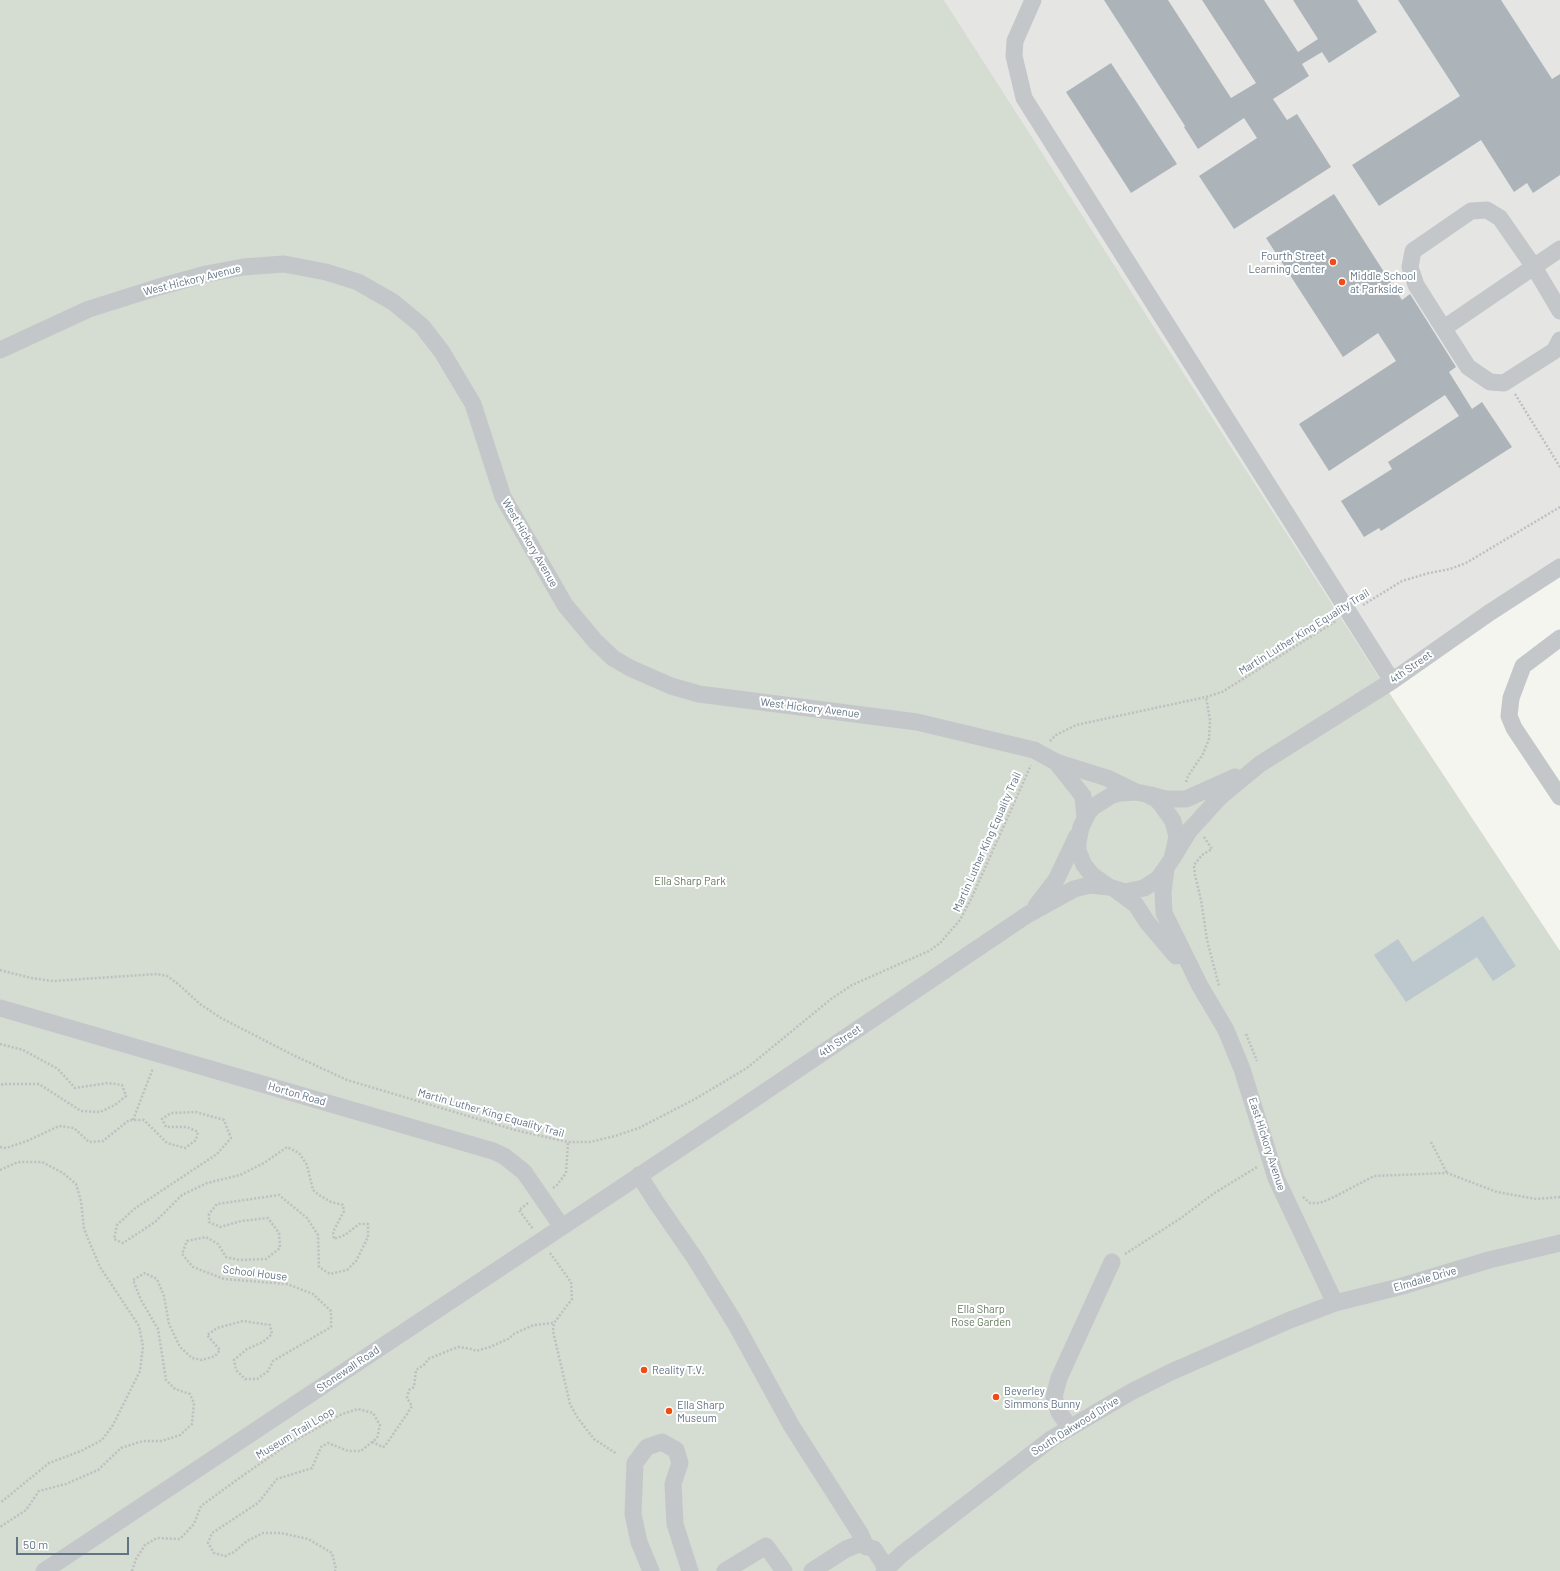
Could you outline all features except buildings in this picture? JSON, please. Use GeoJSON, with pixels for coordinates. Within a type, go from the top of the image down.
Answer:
{"type":"FeatureCollection","features":[{"type":"Feature","properties":{"kind":"street"},"geometry":{"type":"LineString","coordinates":[[1033,0],[1015,41],[1014,56],[1024,98],[1392,681]]}},
{"type":"Feature","properties":{"kind":"street"},"geometry":{"type":"LineString","coordinates":[[1560,312],[1534,267],[1500,218],[1487,210],[1470,211],[1413,251],[1410,267],[1416,285],[1468,367],[1490,382],[1507,382],[1554,351],[1560,340]]}},
{"type":"Feature","properties":{"kind":"street"},"geometry":{"type":"LineString","coordinates":[[1444,328],[1560,249]]}},
{"type":"Feature","properties":{"kind":"street","name":"West Hickory Avenue"},"geometry":{"type":"LineString","coordinates":[[0,350],[89,310],[159,287],[206,274],[243,267],[284,264],[326,272],[358,282],[393,302],[422,326],[442,352],[472,404],[503,497],[565,605],[595,641],[613,658],[630,668],[671,686],[699,694],[917,722],[1034,750],[1056,762],[1107,778],[1141,793]]}},
{"type":"Feature","properties":{"kind":"street","name":"4th Street"},"geometry":{"type":"LineString","coordinates":[[1141,793],[1165,799],[1186,799],[1260,764],[1392,681],[1489,613],[1560,567]]}},
{"type":"Feature","properties":{"kind":"street"},"geometry":{"type":"LineString","coordinates":[[1560,638],[1523,666],[1511,698],[1509,716],[1514,728],[1560,797]]}},
{"type":"Feature","properties":{"kind":"street","name":"West Hickory Avenue"},"geometry":{"type":"LineString","coordinates":[[1056,762],[1083,796],[1083,823]]}},
{"type":"Feature","properties":{"kind":"street","name":"4th Street"},"geometry":{"type":"LineString","coordinates":[[1169,864],[1189,831],[1220,797],[1260,764]]}},
{"type":"Feature","properties":{"kind":"street"},"geometry":{"type":"LineString","coordinates":[[1120,793],[1141,793],[1156,799],[1161,804],[1173,822],[1177,837],[1169,864],[1158,879],[1144,888],[1131,892],[1113,889],[1092,875],[1084,865],[1078,852],[1078,842],[1083,823],[1094,807],[1105,799],[1120,793]]}},
{"type":"Feature","properties":{"kind":"street","name":"4th Street"},"geometry":{"type":"LineString","coordinates":[[1027,915],[1039,903],[1056,880],[1074,845],[1083,823]]}},
{"type":"Feature","properties":{"kind":"street","name":"East Hickory Avenue"},"geometry":{"type":"LineString","coordinates":[[1169,864],[1163,892],[1164,912],[1200,986],[1226,1030],[1242,1069],[1276,1178],[1334,1303]]}},
{"type":"Feature","properties":{"kind":"street","name":"4th Street"},"geometry":{"type":"LineString","coordinates":[[646,1170],[1027,915],[1074,889],[1090,885],[1113,889]]}},
{"type":"Feature","properties":{"kind":"street","name":"East Hickory Avenue"},"geometry":{"type":"LineString","coordinates":[[1113,889],[1136,905],[1147,922],[1163,939],[1200,986]]}},
{"type":"Feature","properties":{"kind":"street","name":"Horton Road"},"geometry":{"type":"LineString","coordinates":[[0,1008],[480,1147],[504,1156],[524,1172],[562,1227]]}},
{"type":"Feature","properties":{"kind":"street"},"geometry":{"type":"LineString","coordinates":[[646,1170],[656,1202],[694,1257],[735,1323],[791,1425],[861,1535],[866,1546]]}},
{"type":"Feature","properties":{"kind":"street","name":"Stonewall Road"},"geometry":{"type":"LineString","coordinates":[[44,1571],[646,1170]]}},
{"type":"Feature","properties":{"kind":"street","name":"Elmdale Drive"},"geometry":{"type":"LineString","coordinates":[[1290,1320],[1334,1303],[1399,1287],[1489,1260],[1559,1245]]}},
{"type":"Feature","properties":{"kind":"street"},"geometry":{"type":"LineString","coordinates":[[1070,1428],[1059,1412],[1054,1397],[1059,1378],[1117,1259]]}},
{"type":"Feature","properties":{"kind":"street","name":"South Oakwood Drive"},"geometry":{"type":"LineString","coordinates":[[886,1570],[902,1554],[1051,1439],[1130,1392],[1164,1375],[1290,1320]]}},
{"type":"Feature","properties":{"kind":"street"},"geometry":{"type":"LineString","coordinates":[[651,1571],[639,1542],[632,1514],[635,1463],[647,1447],[662,1442],[676,1450],[680,1463],[673,1484],[675,1524],[690,1571]]}},
{"type":"Feature","properties":{"kind":"street"},"geometry":{"type":"LineString","coordinates":[[812,1571],[846,1549],[859,1544],[874,1549],[886,1570]]}},
{"type":"Feature","properties":{"kind":"street"},"geometry":{"type":"LineString","coordinates":[[725,1571],[766,1546],[784,1571]]}},
{"type":"Feature","properties":{"kind":"path"},"geometry":{"type":"LineString","coordinates":[[1507,382],[1560,467]]}},
{"type":"Feature","properties":{"kind":"path","name":"Martin Luther King Equality Trail"},"geometry":{"type":"LineString","coordinates":[[1047,744],[1056,735],[1076,725],[1206,697],[1222,692],[1402,581],[1429,573],[1450,569],[1466,563],[1560,507]]}},
{"type":"Feature","properties":{"kind":"path","name":"Martin Luther King Equality Trail"},"geometry":{"type":"LineString","coordinates":[[0,970],[31,978],[53,981],[157,974],[166,976],[200,1004],[221,1018],[293,1055],[347,1080],[516,1130],[568,1142],[590,1142],[639,1128],[695,1100],[747,1068],[831,999],[852,985],[929,951],[940,943],[952,931],[963,914],[1034,761]]}},
{"type":"Feature","properties":{"kind":"path"},"geometry":{"type":"LineString","coordinates":[[1212,849],[1202,855],[1194,865],[1207,940],[1219,985],[1223,992]]}},
{"type":"Feature","properties":{"kind":"path"},"geometry":{"type":"LineString","coordinates":[[1246,1032],[1259,1067]]}},
{"type":"Feature","properties":{"kind":"path"},"geometry":{"type":"LineString","coordinates":[[0,1044],[23,1050],[58,1069],[75,1088],[108,1083],[122,1085],[126,1096],[115,1105],[100,1112],[81,1111],[39,1084],[3,1084],[0,1086]]}},
{"type":"Feature","properties":{"kind":"path"},"geometry":{"type":"LineString","coordinates":[[0,1147],[6,1148],[27,1141],[59,1126],[74,1128],[89,1142],[103,1141],[129,1120],[133,1120],[158,1054]]}},
{"type":"Feature","properties":{"kind":"path","name":"School House"},"geometry":{"type":"LineString","coordinates":[[0,1527],[26,1510],[39,1491],[66,1484],[98,1470],[121,1448],[143,1441],[162,1441],[180,1435],[192,1424],[194,1403],[190,1394],[175,1389],[166,1380],[158,1329],[141,1300],[133,1280],[139,1276],[145,1273],[158,1278],[164,1296],[169,1324],[180,1347],[192,1358],[202,1360],[215,1356],[220,1350],[207,1335],[218,1328],[243,1321],[270,1325],[272,1334],[263,1342],[247,1349],[234,1360],[236,1370],[245,1379],[257,1379],[268,1371],[273,1361],[331,1327],[331,1311],[313,1294],[287,1284],[224,1279],[193,1267],[182,1254],[187,1241],[206,1237],[218,1244],[226,1257],[239,1260],[266,1259],[280,1248],[279,1233],[268,1218],[241,1221],[220,1227],[209,1222],[209,1214],[217,1204],[279,1195],[306,1218],[318,1236],[319,1267],[330,1274],[347,1270],[356,1261],[368,1237],[368,1224],[359,1224],[345,1235],[334,1239],[333,1232],[344,1211],[344,1205],[331,1202],[313,1190],[307,1165],[299,1153],[287,1147],[264,1163],[240,1175],[207,1183],[182,1195],[155,1222],[123,1243],[114,1239],[117,1225],[134,1209],[217,1154],[231,1138],[224,1120],[196,1112],[171,1113],[162,1119],[166,1127],[187,1127],[198,1132],[196,1140],[185,1148],[168,1143],[144,1120],[133,1120]]}},
{"type":"Feature","properties":{"kind":"path"},"geometry":{"type":"LineString","coordinates":[[568,1142],[566,1173],[557,1185],[519,1210],[571,1282],[572,1299],[554,1324],[553,1331],[570,1404],[577,1417],[594,1439],[617,1454]]}},
{"type":"Feature","properties":{"kind":"path"},"geometry":{"type":"LineString","coordinates":[[1431,1142],[1447,1173]]}},
{"type":"Feature","properties":{"kind":"path"},"geometry":{"type":"LineString","coordinates":[[0,1170],[18,1162],[42,1162],[63,1173],[76,1184],[81,1201],[84,1229],[100,1267],[139,1326],[143,1346],[140,1371],[113,1425],[102,1440],[81,1452],[49,1463],[0,1503]]}},
{"type":"Feature","properties":{"kind":"path"},"geometry":{"type":"LineString","coordinates":[[1117,1259],[1181,1218],[1213,1194],[1260,1166]]}},
{"type":"Feature","properties":{"kind":"path"},"geometry":{"type":"LineString","coordinates":[[1299,1194],[1310,1203],[1320,1203],[1374,1176],[1447,1173],[1497,1192],[1536,1199],[1560,1197]]}},
{"type":"Feature","properties":{"kind":"path"},"geometry":{"type":"LineString","coordinates":[[335,1571],[332,1553],[308,1539],[281,1533],[263,1533],[247,1542],[234,1552],[224,1556],[214,1553],[208,1543],[212,1533],[258,1503],[277,1479],[312,1468],[321,1447],[328,1443],[348,1451],[361,1451],[372,1442],[383,1447],[385,1446],[412,1406],[407,1398],[409,1390],[414,1387],[416,1370],[425,1364],[428,1359],[458,1347],[476,1351],[490,1347],[534,1325],[554,1324]]}},
{"type":"Feature","properties":{"kind":"path","name":"Museum Trail Loop"},"geometry":{"type":"LineString","coordinates":[[132,1571],[136,1560],[145,1545],[157,1538],[180,1539],[194,1524],[201,1506],[287,1445],[342,1414],[358,1409],[373,1413],[380,1425],[377,1438],[372,1442]]}},
{"type":"Feature","properties":{"kind":"shaded area","name":"Middle School at Parkside"},"geometry":{"type":"Polygon","coordinates":[[[944,0],[1560,0],[1560,565],[1384,685],[944,0]]]}},
{"type":"Feature","properties":{"kind":"shaded area"},"geometry":{"type":"Polygon","coordinates":[[[1483,916],[1516,966],[1493,981],[1477,957],[1406,1002],[1374,955],[1398,939],[1413,962],[1483,916]]]}},
{"type":"Feature","properties":{"kind":"green space","name":"Ella Sharp Park"},"geometry":{"type":"Polygon","coordinates":[[[0,0],[944,0],[1384,685],[1560,951],[1560,1571],[0,1571],[0,0]]]}},
{"type":"Feature","properties":{"kind":"place","name":"Fourth Street Learning Center"},"geometry":{"type":"Point","coordinates":[1333,262]}},
{"type":"Feature","properties":{"kind":"place","name":"Middle School at Parkside"},"geometry":{"type":"Point","coordinates":[1342,282]}},
{"type":"Feature","properties":{"kind":"place","name":"Reality T.V."},"geometry":{"type":"Point","coordinates":[644,1370]}},
{"type":"Feature","properties":{"kind":"place","name":"Beverley Simmons Bunny"},"geometry":{"type":"Point","coordinates":[996,1397]}},
{"type":"Feature","properties":{"kind":"place","name":"Ella Sharp Museum"},"geometry":{"type":"Point","coordinates":[669,1411]}},
{"type":"Feature","properties":{"kind":"park label","name":"Ella Sharp Rose Garden"},"geometry":{"type":"Point","coordinates":[981,1315]}}]}
